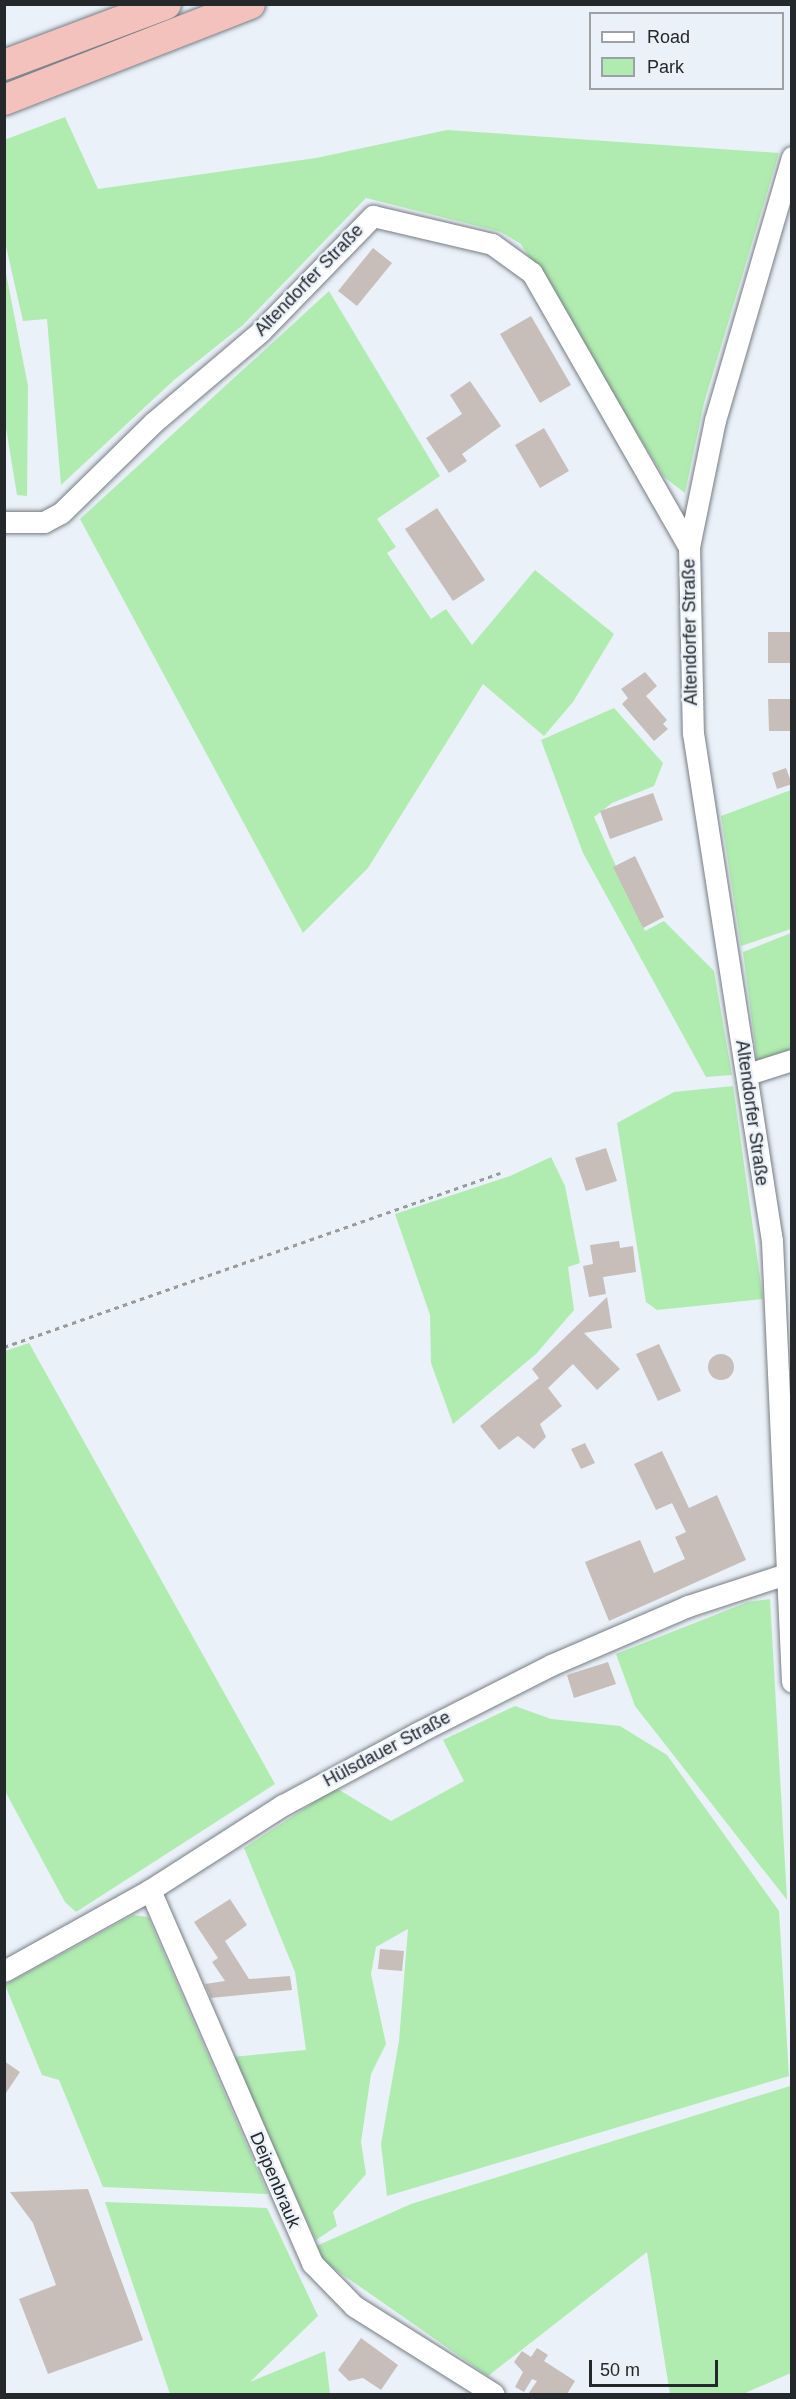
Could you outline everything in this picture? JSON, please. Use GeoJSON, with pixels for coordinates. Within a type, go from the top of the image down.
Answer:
{"type":"FeatureCollection","features":[{"type":"Feature","properties":{"kind":"highway"},"geometry":{"type":"LineString","coordinates":[[4,65],[166,4]]}},
{"type":"Feature","properties":{"kind":"highway"},"geometry":{"type":"LineString","coordinates":[[4,100],[249,4]]}},
{"type":"Feature","properties":{"kind":"street","name":"Altendorfer Straße"},"geometry":{"type":"LineString","coordinates":[[792,157],[715,420],[689,547],[693,733],[748,1074],[773,1263],[790,1573],[792,1682]]}},
{"type":"Feature","properties":{"kind":"street","name":"Altendorfer Straße"},"geometry":{"type":"LineString","coordinates":[[4,522],[44,522],[61,513],[154,422],[260,332],[373,216],[492,244],[532,273],[689,547]]}},
{"type":"Feature","properties":{"kind":"street"},"geometry":{"type":"LineString","coordinates":[[748,1074],[792,1060]]}},
{"type":"Feature","properties":{"kind":"street","name":"Hülsdauer Straße"},"geometry":{"type":"LineString","coordinates":[[4,1971],[150,1890],[302,1794],[551,1665],[688,1606],[790,1573]]}},
{"type":"Feature","properties":{"kind":"street","name":"Deipenbrauk"},"geometry":{"type":"LineString","coordinates":[[150,1890],[312,2263],[354,2306],[494,2394]]}},
{"type":"Feature","properties":{"kind":"path"},"geometry":{"type":"LineString","coordinates":[[4,1347],[500,1173]]}},
{"type":"Feature","properties":{"kind":"green space"},"geometry":{"type":"Polygon","coordinates":[[[65,117],[98,189],[316,158],[447,130],[779,153],[704,403],[685,493],[664,477],[521,244],[501,232],[366,198],[243,325],[174,380],[61,485],[47,319],[23,321],[5,242],[4,140],[65,117]]]}},
{"type":"Feature","properties":{"kind":"green space"},"geometry":{"type":"Polygon","coordinates":[[[5,268],[28,386],[27,496],[17,495],[5,422],[5,268]]]}},
{"type":"Feature","properties":{"kind":"green space"},"geometry":{"type":"Polygon","coordinates":[[[329,291],[440,476],[377,519],[396,547],[387,553],[431,619],[446,609],[472,645],[535,570],[614,634],[573,702],[544,736],[483,684],[368,868],[303,933],[80,519],[329,291]]]}},
{"type":"Feature","properties":{"kind":"green space"},"geometry":{"type":"Polygon","coordinates":[[[614,708],[663,763],[654,786],[612,803],[594,817],[645,931],[664,921],[714,971],[732,1075],[706,1077],[583,853],[541,740],[614,708]]]}},
{"type":"Feature","properties":{"kind":"green space"},"geometry":{"type":"Polygon","coordinates":[[[791,790],[791,929],[741,946],[721,816],[791,790]]]}},
{"type":"Feature","properties":{"kind":"green space"},"geometry":{"type":"Polygon","coordinates":[[[791,933],[791,1050],[757,1060],[743,952],[791,933]]]}},
{"type":"Feature","properties":{"kind":"green space"},"geometry":{"type":"Polygon","coordinates":[[[733,1086],[763,1299],[657,1310],[646,1302],[617,1123],[674,1092],[733,1086]]]}},
{"type":"Feature","properties":{"kind":"green space"},"geometry":{"type":"Polygon","coordinates":[[[551,1157],[565,1186],[580,1263],[568,1267],[574,1310],[536,1354],[453,1424],[431,1363],[430,1315],[395,1214],[510,1176],[551,1157]]]}},
{"type":"Feature","properties":{"kind":"green space"},"geometry":{"type":"Polygon","coordinates":[[[29,1343],[275,1784],[76,1912],[65,1902],[5,1791],[5,1351],[29,1343]]]}},
{"type":"Feature","properties":{"kind":"green space"},"geometry":{"type":"Polygon","coordinates":[[[770,1599],[787,1900],[635,1706],[616,1654],[748,1602],[770,1599]]]}},
{"type":"Feature","properties":{"kind":"green space"},"geometry":{"type":"Polygon","coordinates":[[[515,1706],[551,1719],[620,1726],[667,1755],[779,1911],[789,2076],[387,2196],[381,2144],[399,2041],[408,1929],[376,1947],[371,1974],[386,2044],[371,2074],[361,2142],[366,2174],[333,2212],[337,2226],[316,2240],[231,2057],[306,2050],[295,1972],[244,1848],[336,1788],[391,1821],[464,1781],[443,1740],[515,1706]]]}},
{"type":"Feature","properties":{"kind":"green space"},"geometry":{"type":"Polygon","coordinates":[[[133,1915],[148,1917],[268,2194],[103,2187],[59,2080],[42,2075],[5,1985],[133,1915]]]}},
{"type":"Feature","properties":{"kind":"green space"},"geometry":{"type":"Polygon","coordinates":[[[790,2086],[791,2373],[743,2394],[670,2394],[647,2252],[488,2376],[326,2263],[314,2247],[411,2204],[790,2086]]]}},
{"type":"Feature","properties":{"kind":"green space"},"geometry":{"type":"Polygon","coordinates":[[[105,2202],[267,2208],[318,2316],[250,2382],[325,2351],[330,2394],[170,2394],[105,2202]]]}},
{"type":"Feature","properties":{"kind":"building"},"geometry":{"type":"Polygon","coordinates":[[[373,248],[392,263],[357,306],[338,291],[373,248]]]}},
{"type":"Feature","properties":{"kind":"building"},"geometry":{"type":"Polygon","coordinates":[[[531,316],[571,385],[540,403],[500,334],[531,316]]]}},
{"type":"Feature","properties":{"kind":"building"},"geometry":{"type":"Polygon","coordinates":[[[470,381],[501,426],[462,454],[467,461],[449,473],[426,438],[462,414],[450,395],[470,381]]]}},
{"type":"Feature","properties":{"kind":"building"},"geometry":{"type":"Polygon","coordinates":[[[544,428],[569,471],[540,488],[515,445],[544,428]]]}},
{"type":"Feature","properties":{"kind":"building"},"geometry":{"type":"Polygon","coordinates":[[[437,508],[485,580],[453,601],[405,529],[437,508]]]}},
{"type":"Feature","properties":{"kind":"building"},"geometry":{"type":"Polygon","coordinates":[[[768,632],[792,632],[792,663],[768,663],[768,632]]]}},
{"type":"Feature","properties":{"kind":"building"},"geometry":{"type":"Polygon","coordinates":[[[645,672],[657,686],[646,696],[667,720],[663,724],[668,729],[654,741],[622,704],[628,698],[621,689],[645,672]]]}},
{"type":"Feature","properties":{"kind":"building"},"geometry":{"type":"Polygon","coordinates":[[[768,699],[792,699],[792,731],[769,731],[768,699]]]}},
{"type":"Feature","properties":{"kind":"building"},"geometry":{"type":"Polygon","coordinates":[[[786,768],[792,784],[777,789],[772,773],[786,768]]]}},
{"type":"Feature","properties":{"kind":"building"},"geometry":{"type":"Polygon","coordinates":[[[653,793],[663,820],[610,839],[600,811],[653,793]]]}},
{"type":"Feature","properties":{"kind":"building"},"geometry":{"type":"Polygon","coordinates":[[[635,856],[664,917],[643,928],[613,867],[635,856]]]}},
{"type":"Feature","properties":{"kind":"building"},"geometry":{"type":"Polygon","coordinates":[[[606,1148],[617,1181],[586,1191],[575,1158],[606,1148]]]}},
{"type":"Feature","properties":{"kind":"building"},"geometry":{"type":"Polygon","coordinates":[[[619,1241],[620,1248],[633,1246],[636,1272],[603,1277],[606,1294],[589,1297],[583,1266],[593,1264],[590,1245],[619,1241]]]}},
{"type":"Feature","properties":{"kind":"building"},"geometry":{"type":"Polygon","coordinates":[[[607,1297],[612,1328],[584,1333],[620,1369],[597,1390],[573,1364],[548,1388],[562,1406],[540,1424],[546,1437],[534,1449],[518,1436],[499,1450],[480,1426],[539,1378],[532,1369],[607,1297]]]}},
{"type":"Feature","properties":{"kind":"building"},"geometry":{"type":"Polygon","coordinates":[[[659,1344],[681,1391],[658,1401],[636,1354],[659,1344]]]}},
{"type":"Feature","properties":{"kind":"building"},"geometry":{"type":"Polygon","coordinates":[[[721,1354],[730,1358],[734,1367],[730,1376],[721,1380],[712,1376],[708,1367],[712,1358],[721,1354]]]}},
{"type":"Feature","properties":{"kind":"building"},"geometry":{"type":"Polygon","coordinates":[[[585,1443],[595,1463],[581,1469],[571,1449],[585,1443]]]}},
{"type":"Feature","properties":{"kind":"building"},"geometry":{"type":"Polygon","coordinates":[[[662,1451],[689,1508],[717,1495],[746,1560],[609,1621],[585,1562],[640,1540],[654,1573],[685,1559],[675,1537],[686,1532],[672,1503],[656,1510],[634,1464],[662,1451]]]}},
{"type":"Feature","properties":{"kind":"building"},"geometry":{"type":"Polygon","coordinates":[[[608,1662],[616,1684],[574,1698],[567,1675],[608,1662]]]}},
{"type":"Feature","properties":{"kind":"building"},"geometry":{"type":"Polygon","coordinates":[[[230,1899],[247,1925],[225,1941],[249,1979],[290,1976],[292,1990],[211,1998],[205,1984],[225,1981],[212,1962],[218,1958],[194,1922],[230,1899]]]}},
{"type":"Feature","properties":{"kind":"building"},"geometry":{"type":"Polygon","coordinates":[[[380,1949],[404,1951],[402,1971],[378,1969],[380,1949]]]}},
{"type":"Feature","properties":{"kind":"building"},"geometry":{"type":"Polygon","coordinates":[[[4,2061],[20,2072],[4,2096],[4,2061]]]}},
{"type":"Feature","properties":{"kind":"building"},"geometry":{"type":"Polygon","coordinates":[[[88,2189],[143,2340],[48,2374],[19,2299],[56,2285],[33,2223],[10,2192],[88,2189]]]}},
{"type":"Feature","properties":{"kind":"building"},"geometry":{"type":"Polygon","coordinates":[[[361,2338],[398,2365],[381,2390],[363,2378],[349,2381],[338,2370],[361,2338]]]}},
{"type":"Feature","properties":{"kind":"building"},"geometry":{"type":"Polygon","coordinates":[[[537,2348],[548,2355],[544,2361],[575,2381],[567,2394],[528,2394],[537,2381],[532,2379],[524,2392],[515,2387],[523,2372],[514,2362],[522,2351],[531,2357],[537,2348]]]}}]}
